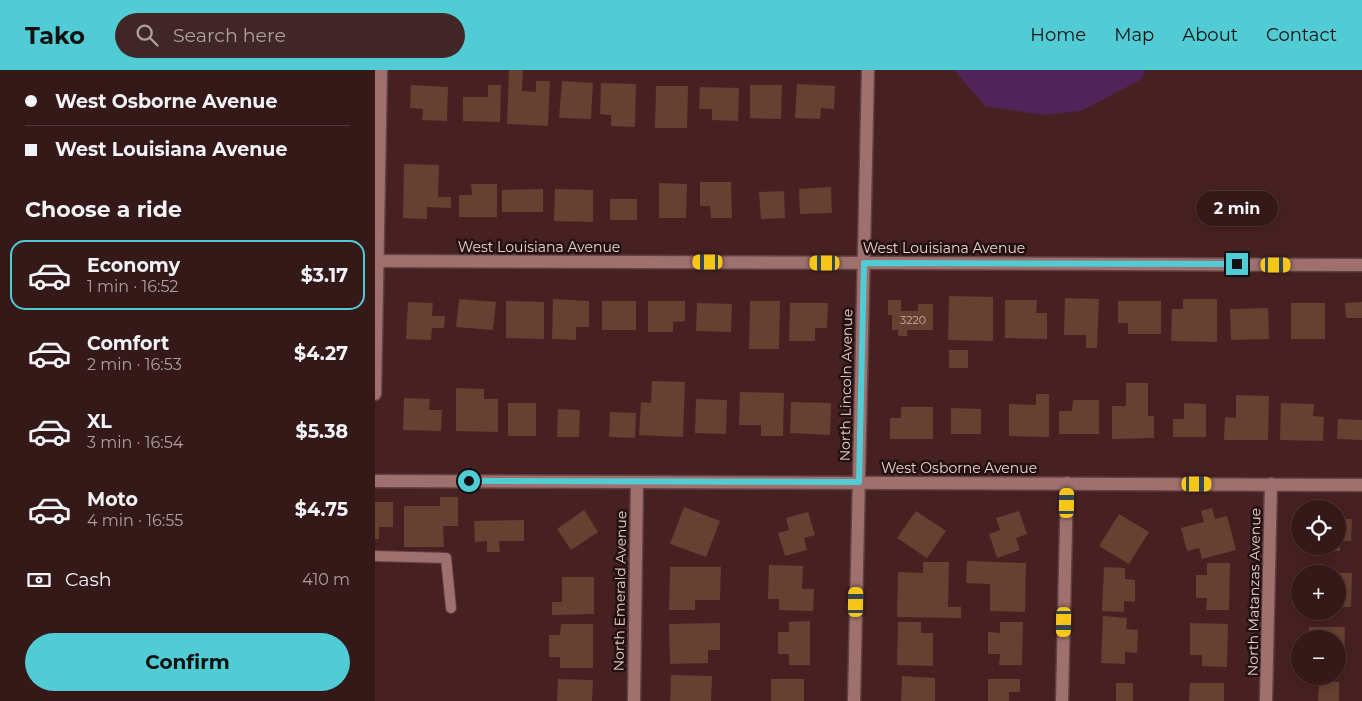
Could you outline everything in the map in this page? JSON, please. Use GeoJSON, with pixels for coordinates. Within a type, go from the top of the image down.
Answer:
{"type":"FeatureCollection","features":[{"type":"Feature","properties":{"kind":"street"},"geometry":{"type":"LineString","coordinates":[[375,394],[381,70]]}},
{"type":"Feature","properties":{"kind":"street","name":"North Lincoln Avenue"},"geometry":{"type":"LineString","coordinates":[[854,701],[868,70]]}},
{"type":"Feature","properties":{"kind":"street","name":"West Louisiana Avenue"},"geometry":{"type":"LineString","coordinates":[[376,261],[1362,265]]}},
{"type":"Feature","properties":{"kind":"street","name":"West Osborne Avenue"},"geometry":{"type":"LineString","coordinates":[[375,481],[1362,484]]}},
{"type":"Feature","properties":{"kind":"street","name":"North Emerald Avenue"},"geometry":{"type":"LineString","coordinates":[[634,701],[637,482]]}},
{"type":"Feature","properties":{"kind":"street"},"geometry":{"type":"LineString","coordinates":[[1062,701],[1067,483]]}},
{"type":"Feature","properties":{"kind":"street","name":"North Matanzas Avenue"},"geometry":{"type":"LineString","coordinates":[[1266,701],[1271,484]]}},
{"type":"Feature","properties":{"kind":"lane"},"geometry":{"type":"LineString","coordinates":[[375,556],[446,558],[451,608]]}},
{"type":"Feature","properties":{"kind":"shaded area"},"geometry":{"type":"Polygon","coordinates":[[[954,70],[1145,70],[1142,79],[1081,111],[1044,115],[985,106],[954,70]]]}},
{"type":"Feature","properties":{"kind":"building"},"geometry":{"type":"Polygon","coordinates":[[[509,70],[523,70],[522,91],[536,92],[536,81],[550,81],[548,126],[507,124],[509,70]]]}},
{"type":"Feature","properties":{"kind":"building"},"geometry":{"type":"Polygon","coordinates":[[[562,81],[593,83],[591,119],[559,118],[562,81]]]}},
{"type":"Feature","properties":{"kind":"building"},"geometry":{"type":"Polygon","coordinates":[[[601,83],[636,84],[635,127],[611,126],[611,115],[600,114],[601,83]]]}},
{"type":"Feature","properties":{"kind":"building"},"geometry":{"type":"Polygon","coordinates":[[[797,84],[835,86],[834,109],[821,108],[820,119],[795,118],[797,84]]]}},
{"type":"Feature","properties":{"kind":"building"},"geometry":{"type":"Polygon","coordinates":[[[411,85],[448,87],[447,121],[422,120],[423,109],[410,108],[411,85]]]}},
{"type":"Feature","properties":{"kind":"building"},"geometry":{"type":"Polygon","coordinates":[[[488,85],[501,85],[500,122],[463,121],[463,97],[488,97],[488,85]]]}},
{"type":"Feature","properties":{"kind":"building"},"geometry":{"type":"Polygon","coordinates":[[[750,85],[782,85],[781,119],[750,118],[750,85]]]}},
{"type":"Feature","properties":{"kind":"building"},"geometry":{"type":"Polygon","coordinates":[[[656,86],[688,86],[687,128],[655,128],[656,86]]]}},
{"type":"Feature","properties":{"kind":"building"},"geometry":{"type":"Polygon","coordinates":[[[700,87],[739,88],[738,121],[712,120],[712,109],[699,109],[700,87]]]}},
{"type":"Feature","properties":{"kind":"building"},"geometry":{"type":"Polygon","coordinates":[[[404,164],[439,165],[438,197],[451,197],[451,208],[427,207],[427,219],[403,218],[404,164]]]}},
{"type":"Feature","properties":{"kind":"building"},"geometry":{"type":"Polygon","coordinates":[[[700,182],[731,182],[732,218],[711,218],[710,206],[700,206],[700,182]]]}},
{"type":"Feature","properties":{"kind":"building"},"geometry":{"type":"Polygon","coordinates":[[[659,183],[687,184],[686,218],[659,218],[659,183]]]}},
{"type":"Feature","properties":{"kind":"building"},"geometry":{"type":"Polygon","coordinates":[[[471,184],[497,184],[497,217],[459,217],[459,195],[472,195],[471,184]]]}},
{"type":"Feature","properties":{"kind":"building"},"geometry":{"type":"Polygon","coordinates":[[[831,187],[832,213],[800,214],[799,189],[831,187]]]}},
{"type":"Feature","properties":{"kind":"building"},"geometry":{"type":"Polygon","coordinates":[[[543,189],[543,212],[502,212],[502,190],[543,189]]]}},
{"type":"Feature","properties":{"kind":"building"},"geometry":{"type":"Polygon","coordinates":[[[555,189],[593,190],[593,222],[554,221],[555,189]]]}},
{"type":"Feature","properties":{"kind":"building"},"geometry":{"type":"Polygon","coordinates":[[[784,191],[785,218],[761,219],[759,192],[784,191]]]}},
{"type":"Feature","properties":{"kind":"building"},"geometry":{"type":"Polygon","coordinates":[[[610,199],[637,199],[637,220],[610,220],[610,199]]]}},
{"type":"Feature","properties":{"kind":"building"},"geometry":{"type":"Polygon","coordinates":[[[949,296],[993,297],[993,341],[948,340],[949,296]]]}},
{"type":"Feature","properties":{"kind":"building"},"geometry":{"type":"Polygon","coordinates":[[[1065,298],[1099,299],[1097,348],[1086,348],[1086,335],[1064,335],[1065,298]]]}},
{"type":"Feature","properties":{"kind":"building"},"geometry":{"type":"Polygon","coordinates":[[[459,299],[496,302],[493,330],[456,327],[459,299]]]}},
{"type":"Feature","properties":{"kind":"building"},"geometry":{"type":"Polygon","coordinates":[[[553,299],[589,301],[589,327],[576,327],[576,340],[552,339],[553,299]]]}},
{"type":"Feature","properties":{"kind":"building"},"geometry":{"type":"Polygon","coordinates":[[[1183,299],[1217,299],[1217,342],[1171,341],[1172,309],[1183,309],[1183,299]]]}},
{"type":"Feature","properties":{"kind":"building"},"geometry":{"type":"Polygon","coordinates":[[[888,300],[901,300],[901,311],[918,311],[918,304],[933,304],[933,330],[907,330],[907,336],[898,336],[898,330],[892,330],[892,315],[888,315],[888,300]]]}},
{"type":"Feature","properties":{"kind":"building"},"geometry":{"type":"Polygon","coordinates":[[[1005,300],[1037,300],[1036,313],[1047,313],[1047,339],[1005,338],[1005,300]]]}},
{"type":"Feature","properties":{"kind":"building"},"geometry":{"type":"Polygon","coordinates":[[[506,301],[544,302],[544,339],[506,338],[506,301]]]}},
{"type":"Feature","properties":{"kind":"building"},"geometry":{"type":"Polygon","coordinates":[[[602,301],[636,301],[636,330],[602,330],[602,301]]]}},
{"type":"Feature","properties":{"kind":"building"},"geometry":{"type":"Polygon","coordinates":[[[648,301],[685,301],[685,321],[673,322],[673,332],[648,332],[648,301]]]}},
{"type":"Feature","properties":{"kind":"building"},"geometry":{"type":"Polygon","coordinates":[[[750,301],[780,301],[779,349],[749,349],[750,301]]]}},
{"type":"Feature","properties":{"kind":"building"},"geometry":{"type":"Polygon","coordinates":[[[1118,301],[1161,301],[1161,334],[1128,334],[1128,323],[1118,323],[1118,301]]]}},
{"type":"Feature","properties":{"kind":"building"},"geometry":{"type":"Polygon","coordinates":[[[408,302],[433,303],[432,316],[445,316],[444,328],[432,328],[431,340],[406,339],[408,302]]]}},
{"type":"Feature","properties":{"kind":"building"},"geometry":{"type":"Polygon","coordinates":[[[1362,302],[1362,318],[1346,318],[1345,303],[1362,302]]]}},
{"type":"Feature","properties":{"kind":"building"},"geometry":{"type":"Polygon","coordinates":[[[697,303],[732,304],[731,332],[696,331],[697,303]]]}},
{"type":"Feature","properties":{"kind":"building"},"geometry":{"type":"Polygon","coordinates":[[[790,303],[828,303],[827,328],[815,328],[815,341],[789,341],[790,303]]]}},
{"type":"Feature","properties":{"kind":"building"},"geometry":{"type":"Polygon","coordinates":[[[1291,303],[1325,303],[1325,339],[1291,339],[1291,303]]]}},
{"type":"Feature","properties":{"kind":"building"},"geometry":{"type":"Polygon","coordinates":[[[1268,308],[1269,339],[1231,340],[1230,309],[1268,308]]]}},
{"type":"Feature","properties":{"kind":"building"},"geometry":{"type":"Polygon","coordinates":[[[949,350],[968,350],[968,368],[949,368],[949,350]]]}},
{"type":"Feature","properties":{"kind":"building"},"geometry":{"type":"Polygon","coordinates":[[[652,381],[685,382],[683,437],[639,435],[641,402],[651,403],[652,381]]]}},
{"type":"Feature","properties":{"kind":"building"},"geometry":{"type":"Polygon","coordinates":[[[1126,383],[1148,383],[1148,416],[1154,416],[1154,438],[1112,439],[1112,406],[1126,406],[1126,383]]]}},
{"type":"Feature","properties":{"kind":"building"},"geometry":{"type":"Polygon","coordinates":[[[456,388],[484,389],[484,399],[498,399],[498,432],[456,431],[456,388]]]}},
{"type":"Feature","properties":{"kind":"building"},"geometry":{"type":"Polygon","coordinates":[[[740,392],[784,393],[783,436],[761,436],[761,425],[739,425],[740,392]]]}},
{"type":"Feature","properties":{"kind":"building"},"geometry":{"type":"Polygon","coordinates":[[[1036,394],[1049,394],[1049,437],[1009,436],[1009,404],[1036,405],[1036,394]]]}},
{"type":"Feature","properties":{"kind":"building"},"geometry":{"type":"Polygon","coordinates":[[[1236,395],[1269,396],[1268,440],[1224,440],[1225,417],[1236,418],[1236,395]]]}},
{"type":"Feature","properties":{"kind":"building"},"geometry":{"type":"Polygon","coordinates":[[[404,398],[430,399],[429,410],[442,410],[441,431],[403,430],[404,398]]]}},
{"type":"Feature","properties":{"kind":"building"},"geometry":{"type":"Polygon","coordinates":[[[696,399],[727,400],[726,434],[695,433],[696,399]]]}},
{"type":"Feature","properties":{"kind":"building"},"geometry":{"type":"Polygon","coordinates":[[[1073,400],[1099,400],[1099,434],[1059,434],[1059,411],[1072,411],[1073,400]]]}},
{"type":"Feature","properties":{"kind":"building"},"geometry":{"type":"Polygon","coordinates":[[[791,402],[831,403],[830,435],[790,433],[791,402]]]}},
{"type":"Feature","properties":{"kind":"building"},"geometry":{"type":"Polygon","coordinates":[[[508,403],[536,403],[536,436],[508,436],[508,403]]]}},
{"type":"Feature","properties":{"kind":"building"},"geometry":{"type":"Polygon","coordinates":[[[1184,403],[1206,404],[1206,437],[1173,437],[1173,419],[1184,419],[1184,403]]]}},
{"type":"Feature","properties":{"kind":"building"},"geometry":{"type":"Polygon","coordinates":[[[1281,403],[1314,404],[1313,416],[1324,417],[1323,441],[1280,440],[1281,403]]]}},
{"type":"Feature","properties":{"kind":"building"},"geometry":{"type":"Polygon","coordinates":[[[901,407],[933,407],[933,439],[890,439],[890,418],[901,418],[901,407]]]}},
{"type":"Feature","properties":{"kind":"building"},"geometry":{"type":"Polygon","coordinates":[[[951,408],[981,409],[981,434],[951,434],[951,408]]]}},
{"type":"Feature","properties":{"kind":"building"},"geometry":{"type":"Polygon","coordinates":[[[558,409],[580,410],[579,437],[557,437],[558,409]]]}},
{"type":"Feature","properties":{"kind":"building"},"geometry":{"type":"Polygon","coordinates":[[[610,412],[636,413],[635,438],[609,437],[610,412]]]}},
{"type":"Feature","properties":{"kind":"building"},"geometry":{"type":"Polygon","coordinates":[[[1338,419],[1362,420],[1362,440],[1337,439],[1338,419]]]}},
{"type":"Feature","properties":{"kind":"building"},"geometry":{"type":"Polygon","coordinates":[[[440,497],[458,497],[458,526],[443,526],[444,547],[404,547],[404,506],[440,506],[440,497]]]}},
{"type":"Feature","properties":{"kind":"building"},"geometry":{"type":"Polygon","coordinates":[[[375,502],[393,502],[393,527],[379,527],[379,539],[375,539],[375,502]]]}},
{"type":"Feature","properties":{"kind":"building"},"geometry":{"type":"Polygon","coordinates":[[[684,507],[720,521],[706,557],[670,544],[684,507]]]}},
{"type":"Feature","properties":{"kind":"building"},"geometry":{"type":"Polygon","coordinates":[[[1212,508],[1215,519],[1227,516],[1236,550],[1202,559],[1199,548],[1187,551],[1181,528],[1204,522],[1201,511],[1212,508]]]}},
{"type":"Feature","properties":{"kind":"building"},"geometry":{"type":"Polygon","coordinates":[[[584,510],[598,532],[571,550],[557,529],[584,510]]]}},
{"type":"Feature","properties":{"kind":"building"},"geometry":{"type":"Polygon","coordinates":[[[916,511],[946,531],[927,558],[897,538],[916,511]]]}},
{"type":"Feature","properties":{"kind":"building"},"geometry":{"type":"Polygon","coordinates":[[[1019,511],[1027,534],[1016,538],[1020,550],[997,558],[989,534],[1000,530],[996,518],[1019,511]]]}},
{"type":"Feature","properties":{"kind":"building"},"geometry":{"type":"Polygon","coordinates":[[[808,512],[815,535],[804,538],[807,550],[785,556],[778,533],[789,530],[786,518],[808,512]]]}},
{"type":"Feature","properties":{"kind":"building"},"geometry":{"type":"Polygon","coordinates":[[[1119,514],[1149,532],[1129,564],[1099,546],[1119,514]]]}},
{"type":"Feature","properties":{"kind":"building"},"geometry":{"type":"Polygon","coordinates":[[[1346,519],[1352,519],[1351,541],[1346,541],[1346,519]]]}},
{"type":"Feature","properties":{"kind":"building"},"geometry":{"type":"Polygon","coordinates":[[[524,520],[524,541],[499,541],[500,552],[487,552],[487,541],[475,542],[474,521],[524,520]]]}},
{"type":"Feature","properties":{"kind":"building"},"geometry":{"type":"Polygon","coordinates":[[[967,561],[1026,563],[1025,612],[990,611],[990,584],[966,583],[967,561]]]}},
{"type":"Feature","properties":{"kind":"building"},"geometry":{"type":"Polygon","coordinates":[[[923,562],[949,562],[948,607],[961,607],[961,618],[897,617],[898,572],[923,573],[923,562]]]}},
{"type":"Feature","properties":{"kind":"building"},"geometry":{"type":"Polygon","coordinates":[[[1207,563],[1230,563],[1229,610],[1206,610],[1207,598],[1196,598],[1196,575],[1207,575],[1207,563]]]}},
{"type":"Feature","properties":{"kind":"building"},"geometry":{"type":"Polygon","coordinates":[[[769,565],[803,566],[802,589],[814,589],[813,611],[779,610],[779,599],[768,599],[769,565]]]}},
{"type":"Feature","properties":{"kind":"building"},"geometry":{"type":"Polygon","coordinates":[[[670,567],[721,567],[720,600],[695,600],[695,610],[669,610],[670,567]]]}},
{"type":"Feature","properties":{"kind":"building"},"geometry":{"type":"Polygon","coordinates":[[[1104,567],[1125,568],[1125,579],[1135,580],[1135,602],[1124,601],[1124,612],[1102,611],[1104,567]]]}},
{"type":"Feature","properties":{"kind":"building"},"geometry":{"type":"Polygon","coordinates":[[[1346,573],[1352,573],[1351,607],[1346,607],[1346,573]]]}},
{"type":"Feature","properties":{"kind":"building"},"geometry":{"type":"Polygon","coordinates":[[[562,577],[594,577],[594,614],[552,615],[552,602],[562,602],[562,577]]]}},
{"type":"Feature","properties":{"kind":"building"},"geometry":{"type":"Polygon","coordinates":[[[1103,616],[1127,618],[1126,629],[1138,630],[1137,653],[1125,652],[1125,664],[1101,663],[1103,616]]]}},
{"type":"Feature","properties":{"kind":"building"},"geometry":{"type":"Polygon","coordinates":[[[810,621],[810,665],[789,665],[789,654],[778,654],[778,632],[789,632],[789,622],[810,621]]]}},
{"type":"Feature","properties":{"kind":"building"},"geometry":{"type":"Polygon","coordinates":[[[898,622],[921,622],[921,633],[933,633],[933,666],[897,665],[898,622]]]}},
{"type":"Feature","properties":{"kind":"building"},"geometry":{"type":"Polygon","coordinates":[[[1000,622],[1023,622],[1022,665],[999,665],[1000,654],[988,654],[988,632],[1000,633],[1000,622]]]}},
{"type":"Feature","properties":{"kind":"building"},"geometry":{"type":"Polygon","coordinates":[[[720,623],[720,650],[708,650],[708,663],[670,664],[669,624],[720,623]]]}},
{"type":"Feature","properties":{"kind":"building"},"geometry":{"type":"Polygon","coordinates":[[[1190,623],[1228,624],[1227,667],[1202,666],[1202,655],[1190,655],[1190,623]]]}},
{"type":"Feature","properties":{"kind":"building"},"geometry":{"type":"Polygon","coordinates":[[[561,624],[593,624],[593,668],[560,668],[560,657],[549,657],[549,635],[560,635],[561,624]]]}},
{"type":"Feature","properties":{"kind":"building"},"geometry":{"type":"Polygon","coordinates":[[[1309,627],[1345,627],[1345,630],[1309,630],[1309,627]]]}},
{"type":"Feature","properties":{"kind":"building"},"geometry":{"type":"Polygon","coordinates":[[[671,675],[712,676],[711,701],[670,701],[671,675]]]}},
{"type":"Feature","properties":{"kind":"building"},"geometry":{"type":"Polygon","coordinates":[[[902,676],[935,678],[935,701],[901,701],[902,676]]]}},
{"type":"Feature","properties":{"kind":"building"},"geometry":{"type":"Polygon","coordinates":[[[558,679],[593,680],[592,701],[557,701],[558,679]]]}},
{"type":"Feature","properties":{"kind":"building"},"geometry":{"type":"Polygon","coordinates":[[[771,679],[804,679],[804,701],[771,701],[771,679]]]}},
{"type":"Feature","properties":{"kind":"building"},"geometry":{"type":"Polygon","coordinates":[[[988,679],[1020,679],[1020,692],[1009,692],[1009,701],[988,701],[988,679]]]}},
{"type":"Feature","properties":{"kind":"building"},"geometry":{"type":"Polygon","coordinates":[[[1116,683],[1133,683],[1133,701],[1116,701],[1116,683]]]}},
{"type":"Feature","properties":{"kind":"building"},"geometry":{"type":"Polygon","coordinates":[[[1190,683],[1224,683],[1224,701],[1189,701],[1190,683]]]}},
{"type":"Feature","properties":{"kind":"building"},"geometry":{"type":"Polygon","coordinates":[[[1319,685],[1339,685],[1339,701],[1318,701],[1319,685]]]}},
{"type":"Feature","properties":{"kind":"route"},"geometry":{"type":"LineString","coordinates":[[469,481],[859,482],[864,263],[1237,264]]}}]}
